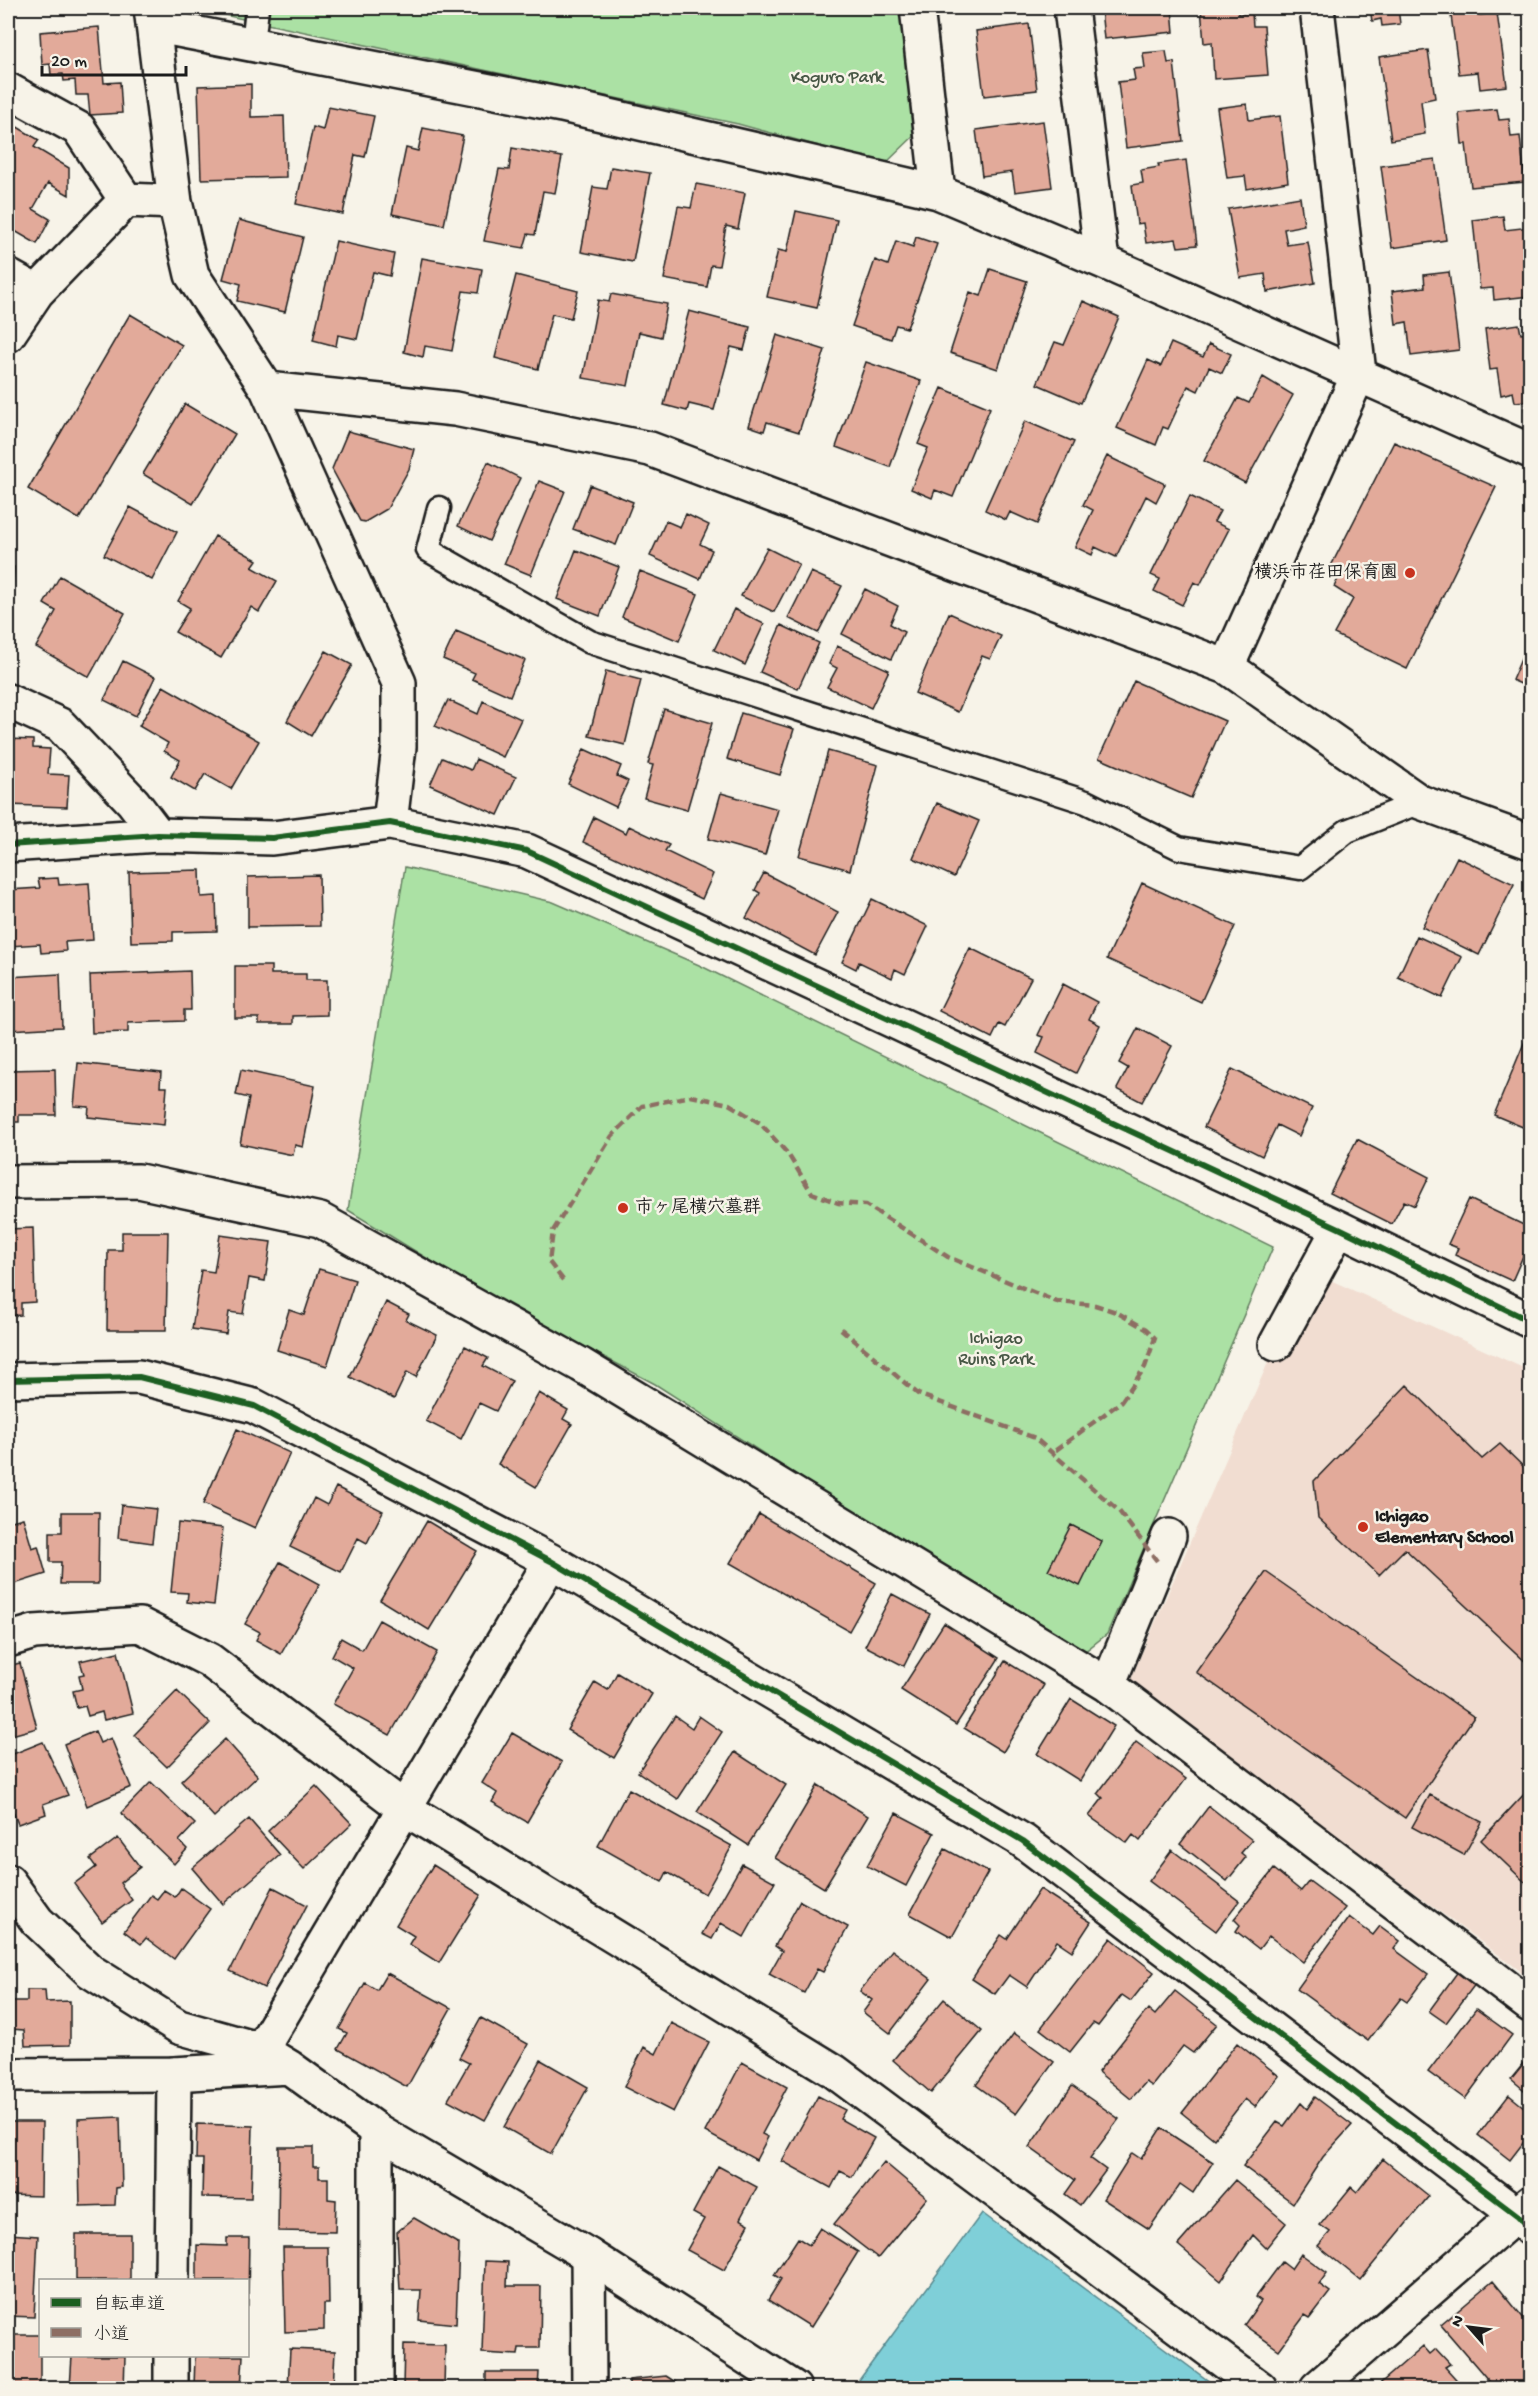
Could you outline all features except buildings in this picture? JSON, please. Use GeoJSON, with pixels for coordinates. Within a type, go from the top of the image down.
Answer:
{"type":"FeatureCollection","features":[{"type":"Feature","properties":{"kind":"street"},"geometry":{"type":"LineString","coordinates":[[917,8],[938,192]]}},
{"type":"Feature","properties":{"kind":"street"},"geometry":{"type":"LineString","coordinates":[[1071,8],[1102,261]]}},
{"type":"Feature","properties":{"kind":"street"},"geometry":{"type":"LineString","coordinates":[[1227,667],[1359,373],[1317,8]]}},
{"type":"Feature","properties":{"kind":"street"},"geometry":{"type":"LineString","coordinates":[[390,823],[399,747],[399,683],[267,389],[192,275],[175,202],[152,16],[253,45],[562,105],[938,192],[1359,373],[1530,450]]}},
{"type":"Feature","properties":{"kind":"street"},"geometry":{"type":"LineString","coordinates":[[8,90],[79,129],[126,200]]}},
{"type":"Feature","properties":{"kind":"street"},"geometry":{"type":"LineString","coordinates":[[8,335],[37,292],[126,200],[175,202]]}},
{"type":"Feature","properties":{"kind":"street"},"geometry":{"type":"LineString","coordinates":[[8,276],[37,292]]}},
{"type":"Feature","properties":{"kind":"street"},"geometry":{"type":"LineString","coordinates":[[267,389],[455,409],[650,449],[1227,667],[1420,802],[1530,842]]}},
{"type":"Feature","properties":{"kind":"street"},"geometry":{"type":"LineString","coordinates":[[8,701],[60,725],[133,801],[158,835]]}},
{"type":"Feature","properties":{"kind":"street"},"geometry":{"type":"LineString","coordinates":[[8,845],[158,835],[272,838],[390,823],[528,851],[1339,1228],[1530,1321]]}},
{"type":"Feature","properties":{"kind":"street"},"geometry":{"type":"LineString","coordinates":[[8,1182],[139,1181],[320,1220],[581,1365],[1108,1685],[1530,2005]]}},
{"type":"Feature","properties":{"kind":"street"},"geometry":{"type":"LineString","coordinates":[[1275,1344],[1339,1228]]}},
{"type":"Feature","properties":{"kind":"street"},"geometry":{"type":"LineString","coordinates":[[8,1380],[139,1377],[254,1406],[551,1561],[1023,1841],[1526,2216],[1317,2388]]}},
{"type":"Feature","properties":{"kind":"street"},"geometry":{"type":"LineString","coordinates":[[1108,1685],[1169,1536]]}},
{"type":"Feature","properties":{"kind":"street"},"geometry":{"type":"LineString","coordinates":[[261,2050],[551,1561]]}},
{"type":"Feature","properties":{"kind":"street"},"geometry":{"type":"LineString","coordinates":[[8,1640],[34,1632],[140,1625],[209,1660],[404,1808],[834,2071],[985,2186],[1260,2388]]}},
{"type":"Feature","properties":{"kind":"street"},"geometry":{"type":"LineString","coordinates":[[8,1881],[37,1921],[90,1971],[179,2027],[261,2050],[289,2067],[376,2130],[588,2255],[794,2388]]}},
{"type":"Feature","properties":{"kind":"street"},"geometry":{"type":"LineString","coordinates":[[8,2075],[174,2073],[289,2067]]}},
{"type":"Feature","properties":{"kind":"street"},"geometry":{"type":"LineString","coordinates":[[172,2279],[174,2073]]}},
{"type":"Feature","properties":{"kind":"street"},"geometry":{"type":"LineString","coordinates":[[376,2130],[376,2388]]}},
{"type":"Feature","properties":{"kind":"street"},"geometry":{"type":"LineString","coordinates":[[588,2255],[589,2388]]}},
{"type":"Feature","properties":{"kind":"street"},"geometry":{"type":"LineString","coordinates":[[171,2357],[171,2388]]}},
{"type":"Feature","properties":{"kind":"lane"},"geometry":{"type":"LineString","coordinates":[[253,45],[257,8]]}},
{"type":"Feature","properties":{"kind":"lane"},"geometry":{"type":"LineString","coordinates":[[439,508],[428,550],[590,642],[1086,802],[1179,848],[1300,868],[1347,831],[1420,802]]}},
{"type":"Feature","properties":{"kind":"shaded area","name":"Ichigao Elementary School"},"geometry":{"type":"Polygon","coordinates":[[[1315,1273],[1530,1371],[1530,1978],[1129,1683],[1276,1344],[1315,1273]]]}},
{"type":"Feature","properties":{"kind":"green space","name":"Koguro Park"},"geometry":{"type":"Polygon","coordinates":[[[203,8],[901,8],[916,134],[885,164],[738,124],[210,12],[203,8]]]}},
{"type":"Feature","properties":{"kind":"green space","name":"Ichigao Ruins Park"},"geometry":{"type":"Polygon","coordinates":[[[405,867],[553,902],[699,965],[1273,1247],[1107,1634],[1084,1652],[892,1536],[655,1384],[487,1295],[348,1210],[405,867]]]}},
{"type":"Feature","properties":{"kind":"water"},"geometry":{"type":"Polygon","coordinates":[[[982,2213],[1218,2388],[863,2388],[857,2383],[982,2213]]]}},
{"type":"Feature","properties":{"kind":"marked path"},"geometry":{"type":"LineString","coordinates":[[563,1280],[549,1262],[553,1231],[612,1136],[642,1106],[691,1096],[729,1104],[760,1123],[788,1154],[812,1193],[838,1203],[866,1205],[948,1257],[1057,1302],[1095,1305],[1116,1312],[1146,1329],[1155,1338],[1145,1367],[1121,1402],[1052,1453]]}},
{"type":"Feature","properties":{"kind":"marked path"},"geometry":{"type":"LineString","coordinates":[[841,1329],[918,1394],[1035,1438],[1119,1511],[1157,1561]]}},
{"type":"Feature","properties":{"kind":"cycle path"},"geometry":{"type":"LineString","coordinates":[[8,845],[158,835],[272,838],[390,823],[527,851],[1339,1228],[1530,1321]]}},
{"type":"Feature","properties":{"kind":"cycle path"},"geometry":{"type":"LineString","coordinates":[[8,1380],[139,1377],[254,1406],[551,1561],[1023,1841],[1517,2215],[1530,2228]]}},
{"type":"Feature","properties":{"kind":"place","name":"横浜市荏田保育園"},"geometry":{"type":"Point","coordinates":[1410,573]}},
{"type":"Feature","properties":{"kind":"place","name":"市ヶ尾横穴墓群"},"geometry":{"type":"Point","coordinates":[623,1208]}},
{"type":"Feature","properties":{"kind":"place","name":"Ichigao Elementary School"},"geometry":{"type":"Point","coordinates":[1363,1527]}}]}
